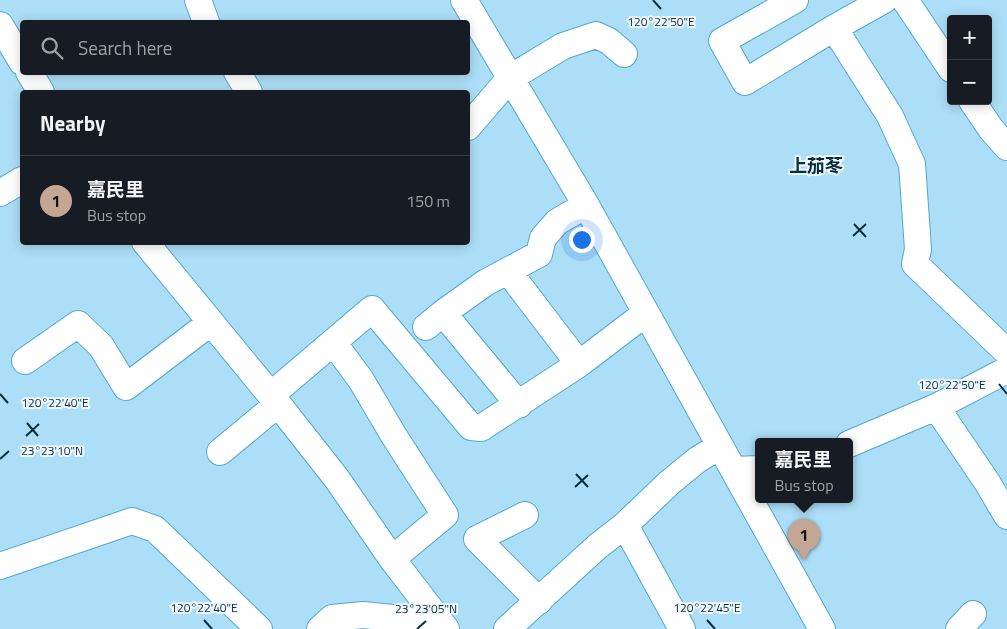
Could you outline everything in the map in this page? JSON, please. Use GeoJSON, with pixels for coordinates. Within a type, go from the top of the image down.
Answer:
{"type":"FeatureCollection","features":[{"type":"Feature","properties":{"kind":"street"},"geometry":{"type":"LineString","coordinates":[[198,0],[205,20]]}},
{"type":"Feature","properties":{"kind":"street"},"geometry":{"type":"LineString","coordinates":[[464,0],[586,205],[720,446],[746,470],[755,489]]}},
{"type":"Feature","properties":{"kind":"street"},"geometry":{"type":"LineString","coordinates":[[795,0],[722,41],[745,82],[884,0]]}},
{"type":"Feature","properties":{"kind":"street"},"geometry":{"type":"LineString","coordinates":[[905,0],[947,63]]}},
{"type":"Feature","properties":{"kind":"street"},"geometry":{"type":"LineString","coordinates":[[0,24],[20,59]]}},
{"type":"Feature","properties":{"kind":"street"},"geometry":{"type":"LineString","coordinates":[[834,28],[890,116],[912,164],[918,249],[915,264],[1007,352]]}},
{"type":"Feature","properties":{"kind":"street"},"geometry":{"type":"LineString","coordinates":[[470,125],[510,78],[563,46],[596,36],[609,41],[624,54]]}},
{"type":"Feature","properties":{"kind":"street"},"geometry":{"type":"LineString","coordinates":[[31,75],[40,90]]}},
{"type":"Feature","properties":{"kind":"street"},"geometry":{"type":"LineString","coordinates":[[239,75],[248,90]]}},
{"type":"Feature","properties":{"kind":"street"},"geometry":{"type":"LineString","coordinates":[[975,105],[1007,148]]}},
{"type":"Feature","properties":{"kind":"street"},"geometry":{"type":"LineString","coordinates":[[0,193],[20,181]]}},
{"type":"Feature","properties":{"kind":"street"},"geometry":{"type":"LineString","coordinates":[[519,405],[435,320],[485,283],[539,254],[543,238],[557,222],[586,205]]}},
{"type":"Feature","properties":{"kind":"street"},"geometry":{"type":"LineString","coordinates":[[147,245],[275,399],[337,479],[392,559],[446,629]]}},
{"type":"Feature","properties":{"kind":"street"},"geometry":{"type":"LineString","coordinates":[[508,271],[579,364]]}},
{"type":"Feature","properties":{"kind":"street"},"geometry":{"type":"LineString","coordinates":[[220,452],[333,342],[372,309],[471,428],[481,428],[519,405],[579,364],[646,313]]}},
{"type":"Feature","properties":{"kind":"street"},"geometry":{"type":"LineString","coordinates":[[25,361],[78,324],[101,346],[126,387],[210,322]]}},
{"type":"Feature","properties":{"kind":"street"},"geometry":{"type":"LineString","coordinates":[[333,342],[361,380],[394,436],[445,515],[392,559]]}},
{"type":"Feature","properties":{"kind":"street"},"geometry":{"type":"LineString","coordinates":[[853,442],[936,407],[1007,370]]}},
{"type":"Feature","properties":{"kind":"street"},"geometry":{"type":"LineString","coordinates":[[936,407],[987,482],[1007,516]]}},
{"type":"Feature","properties":{"kind":"street"},"geometry":{"type":"LineString","coordinates":[[506,629],[598,546],[625,525],[669,483],[697,460],[720,446]]}},
{"type":"Feature","properties":{"kind":"street"},"geometry":{"type":"LineString","coordinates":[[762,503],[822,629]]}},
{"type":"Feature","properties":{"kind":"street"},"geometry":{"type":"LineString","coordinates":[[525,515],[477,539],[538,602]]}},
{"type":"Feature","properties":{"kind":"street"},"geometry":{"type":"LineString","coordinates":[[0,566],[132,521],[155,529],[259,629]]}},
{"type":"Feature","properties":{"kind":"street"},"geometry":{"type":"LineString","coordinates":[[625,525],[682,629]]}},
{"type":"Feature","properties":{"kind":"street"},"geometry":{"type":"LineString","coordinates":[[320,629],[332,618],[362,615],[412,620],[436,629]]}},
{"type":"Feature","properties":{"kind":"place","name":"嘉民里"},"geometry":{"type":"Point","coordinates":[804,560]}},
{"type":"Feature","properties":{"kind":"district","name":"上茄苳"},"geometry":{"type":"Point","coordinates":[816,165]}}]}
